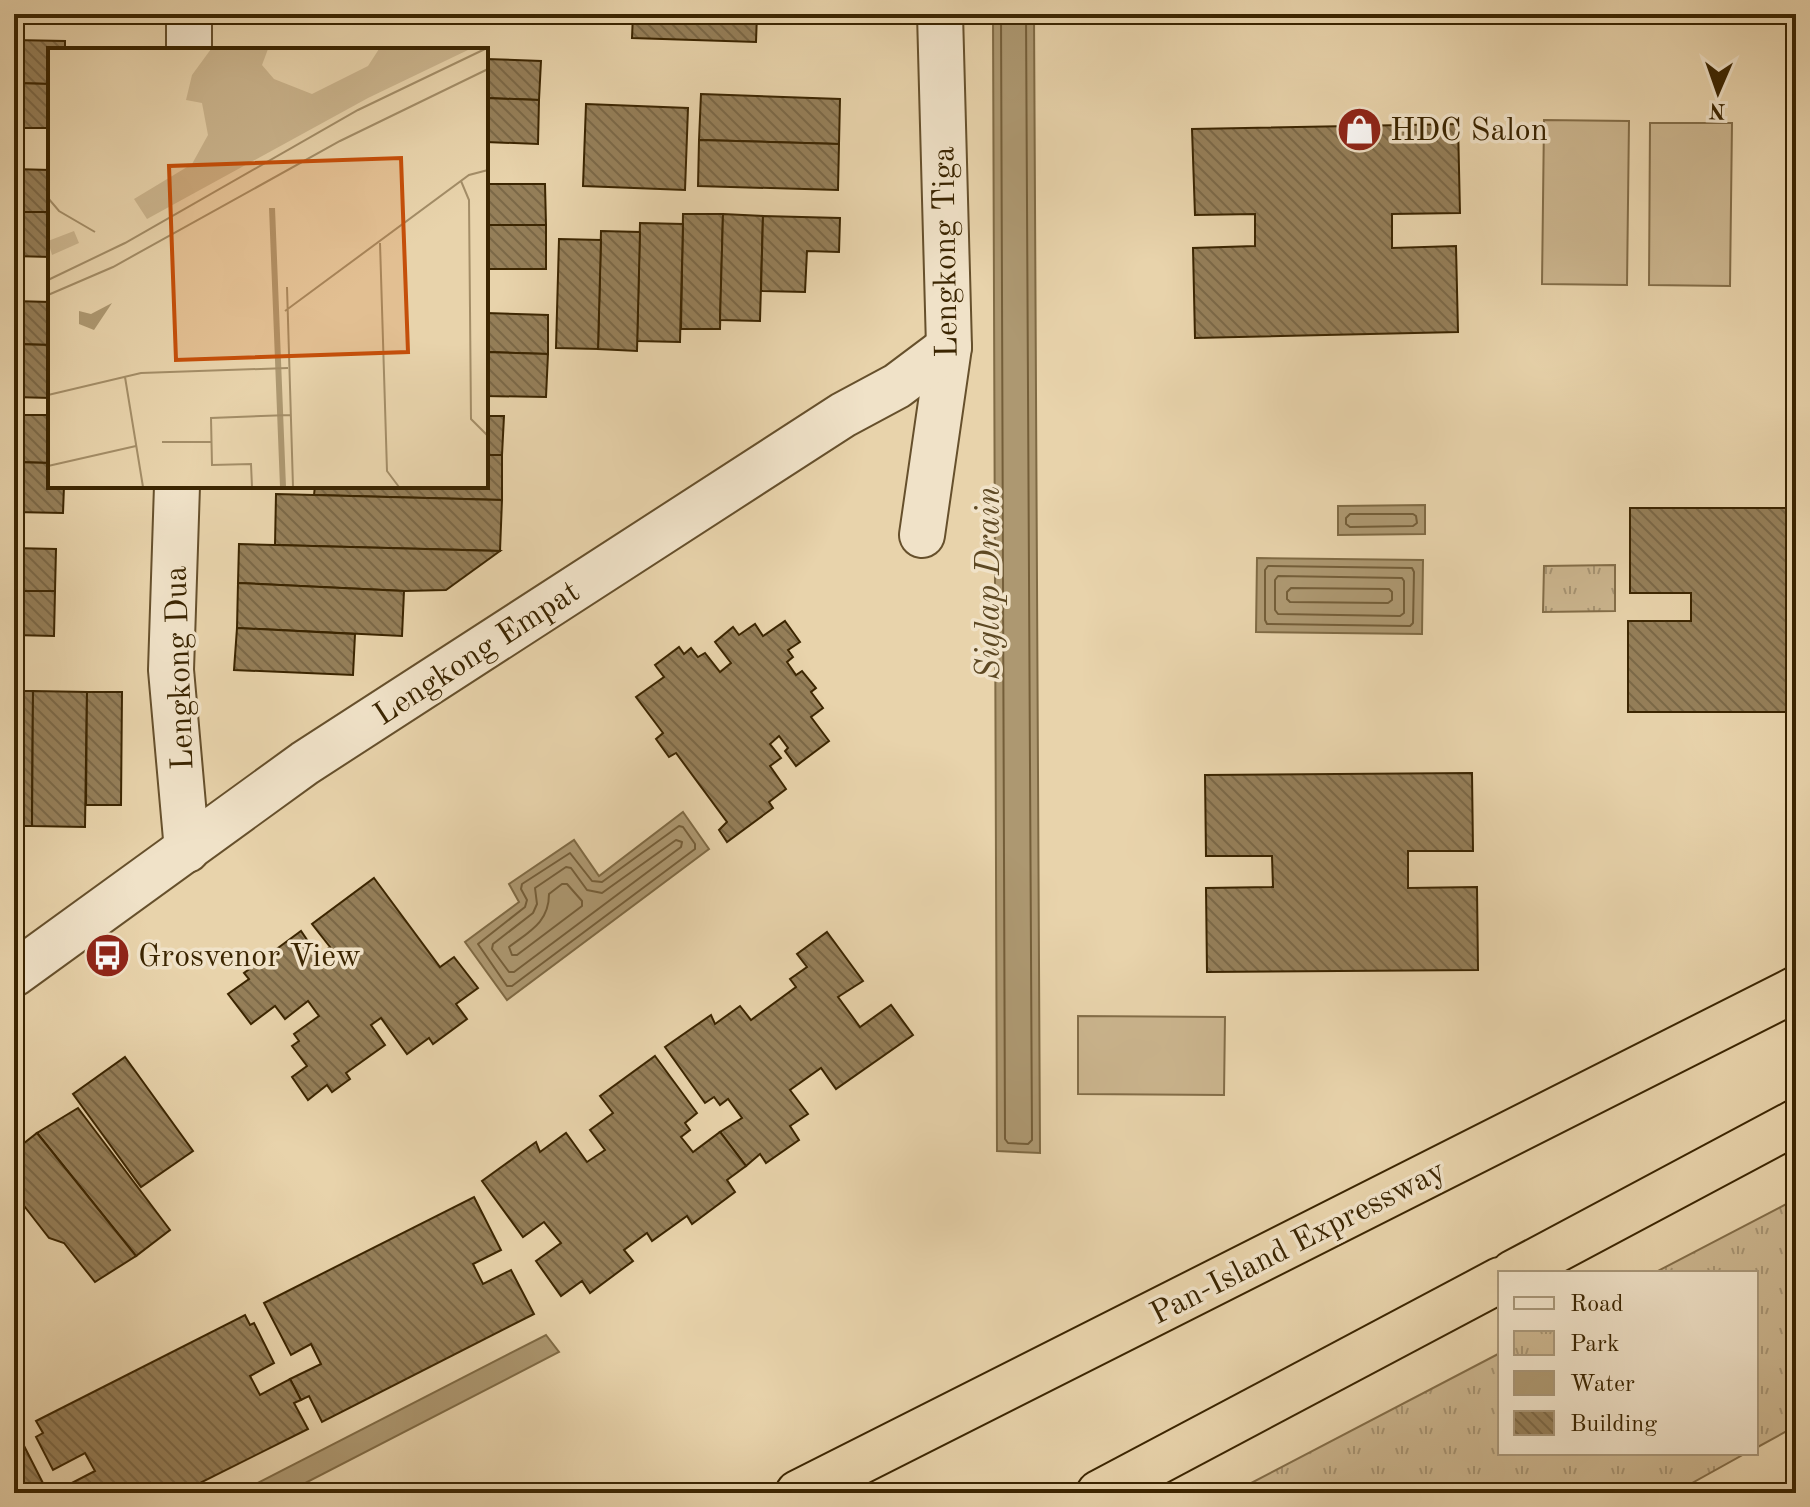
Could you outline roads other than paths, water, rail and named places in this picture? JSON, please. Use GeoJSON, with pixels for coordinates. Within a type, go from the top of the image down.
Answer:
{"type":"FeatureCollection","features":[{"type":"Feature","properties":{"kind":"highway","name":"Pan-Island Expressway"},"geometry":{"type":"LineString","coordinates":[[798,1493],[1796,989]]}},
{"type":"Feature","properties":{"kind":"highway"},"geometry":{"type":"LineString","coordinates":[[1517,1271],[1796,1122]]}},
{"type":"Feature","properties":{"kind":"highway"},"geometry":{"type":"LineString","coordinates":[[1099,1493],[1498,1281]]}},
{"type":"Feature","properties":{"kind":"street"},"geometry":{"type":"LineString","coordinates":[[189,14],[189,48]]}},
{"type":"Feature","properties":{"kind":"street","name":"Lengkong Tiga"},"geometry":{"type":"LineString","coordinates":[[922,535],[949,347],[940,14]]}},
{"type":"Feature","properties":{"kind":"street","name":"Lengkong Empat"},"geometry":{"type":"LineString","coordinates":[[14,974],[305,763],[843,415],[897,386],[949,347]]}},
{"type":"Feature","properties":{"kind":"street","name":"Lengkong Dua"},"geometry":{"type":"LineString","coordinates":[[177,488],[171,670],[187,850]]}},
{"type":"Feature","properties":{"kind":"water"},"geometry":{"type":"Polygon","coordinates":[[[993,14],[1034,14],[1040,1153],[997,1151],[993,14]]]}},
{"type":"Feature","properties":{"kind":"water"},"geometry":{"type":"Polygon","coordinates":[[[1425,505],[1425,534],[1338,535],[1338,506],[1425,505]]]}},
{"type":"Feature","properties":{"kind":"water"},"geometry":{"type":"Polygon","coordinates":[[[1257,558],[1423,560],[1422,634],[1256,632],[1257,558]]]}},
{"type":"Feature","properties":{"kind":"water"},"geometry":{"type":"Polygon","coordinates":[[[683,812],[709,849],[507,1000],[465,942],[519,902],[509,884],[574,840],[599,876],[683,812]]]}},
{"type":"Feature","properties":{"kind":"water"},"geometry":{"type":"Polygon","coordinates":[[[546,1335],[559,1352],[286,1493],[238,1493],[546,1335]]]}},
{"type":"Feature","properties":{"kind":"place","name":"HDC Salon"},"geometry":{"type":"Point","coordinates":[1359,129]}},
{"type":"Feature","properties":{"kind":"place","name":"Grosvenor View"},"geometry":{"type":"Point","coordinates":[107,955]}},
{"type":"Feature","properties":{"kind":"water label","name":"Siglap Drain"},"geometry":{"type":"Point","coordinates":[987,583]}}]}
